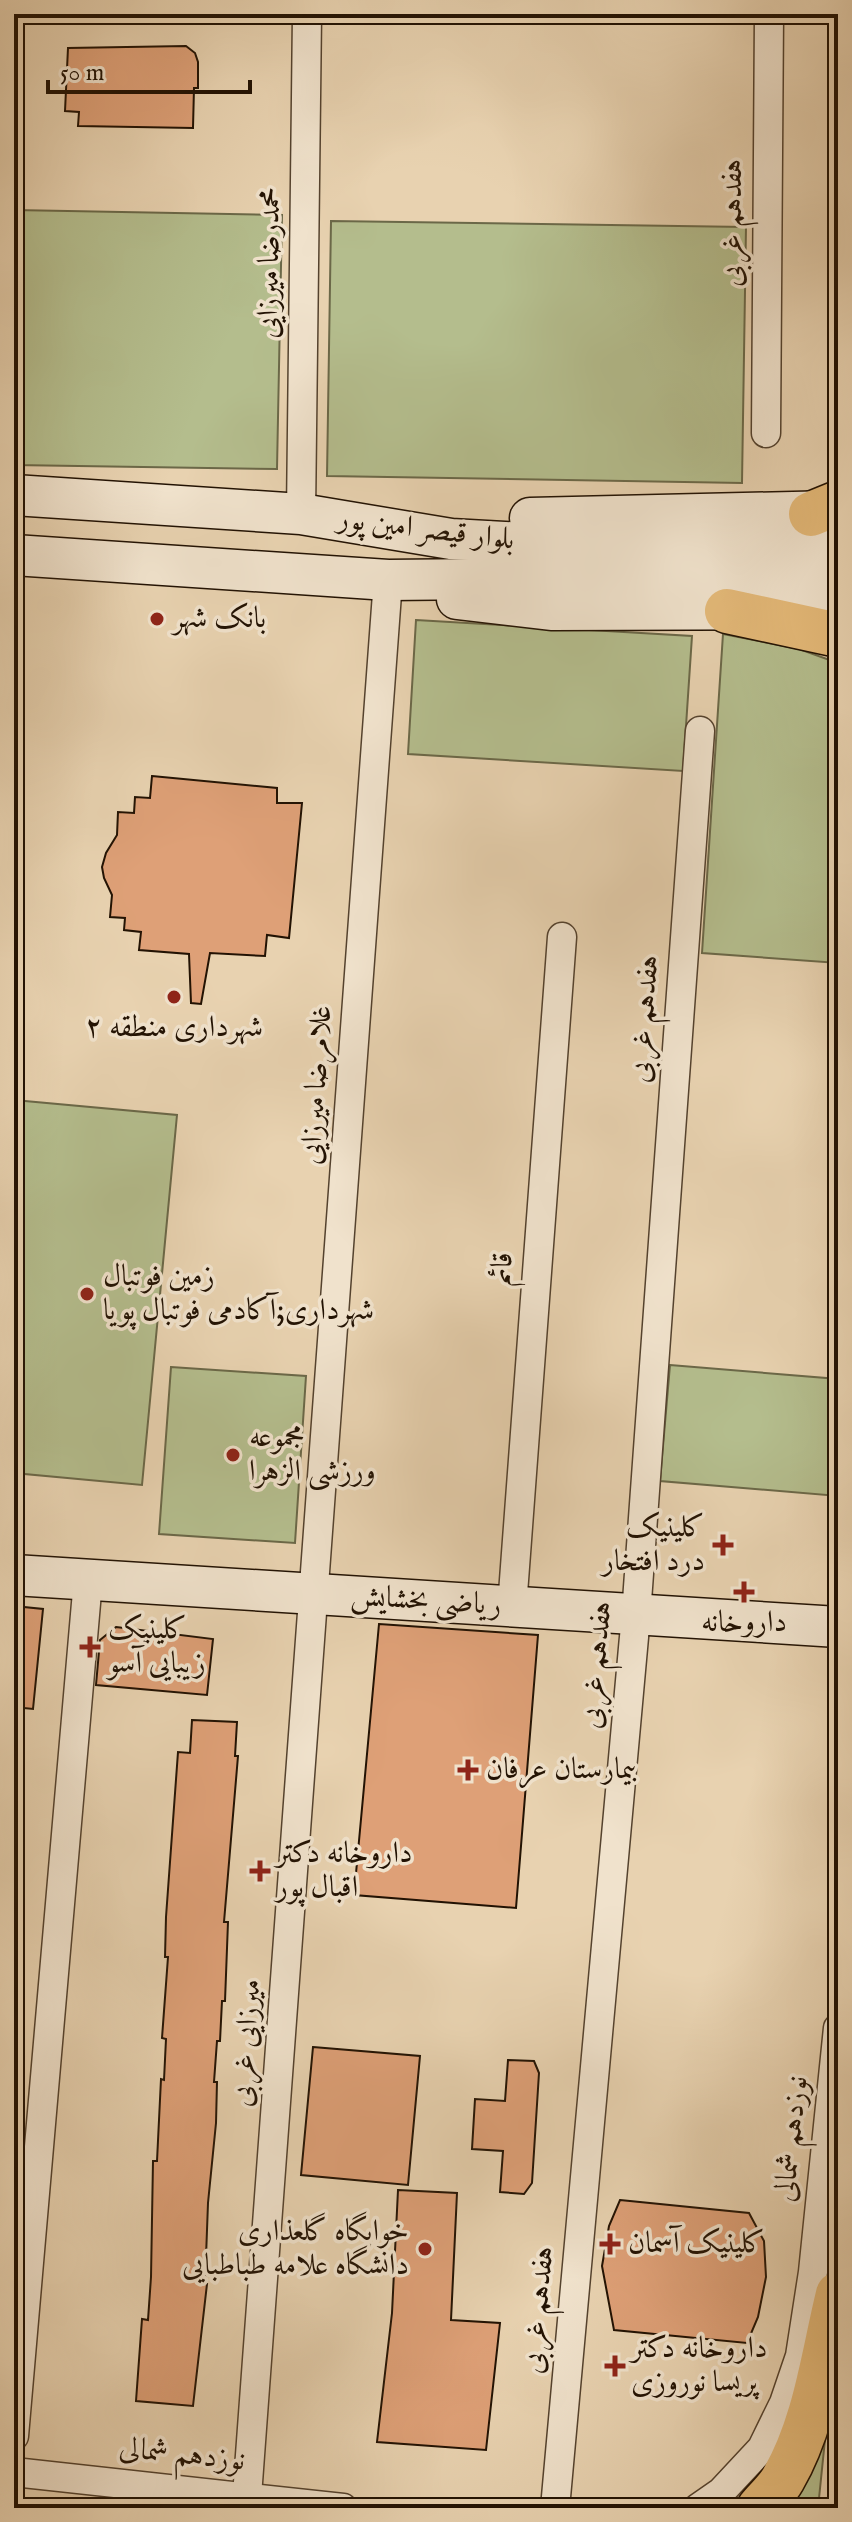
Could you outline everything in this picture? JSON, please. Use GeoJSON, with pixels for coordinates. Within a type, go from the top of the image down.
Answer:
{"type":"FeatureCollection","features":[{"type":"Feature","properties":{"kind":"highway"},"geometry":{"type":"LineString","coordinates":[[727,611],[838,635]]}},
{"type":"Feature","properties":{"kind":"highway"},"geometry":{"type":"LineString","coordinates":[[759,2508],[782,2481],[800,2442],[813,2403],[838,2294]]}},
{"type":"Feature","properties":{"kind":"main road","name":"بلوار قیصر امین پور"},"geometry":{"type":"LineString","coordinates":[[14,495],[301,514],[379,527],[481,519],[831,516]]}},
{"type":"Feature","properties":{"kind":"main road","name":"بلوار قیصر امین پور"},"geometry":{"type":"LineString","coordinates":[[14,555],[388,580],[775,576],[838,571]]}},
{"type":"Feature","properties":{"kind":"main road"},"geometry":{"type":"LineString","coordinates":[[388,580],[463,600],[551,610],[838,609]]}},
{"type":"Feature","properties":{"kind":"main road","name":"ریاضی بخشایش"},"geometry":{"type":"LineString","coordinates":[[14,1575],[838,1627]]}},
{"type":"Feature","properties":{"kind":"street","name":"محمدرضا میرزایی"},"geometry":{"type":"LineString","coordinates":[[301,514],[307,14]]}},
{"type":"Feature","properties":{"kind":"street","name":"هفدهم غربی"},"geometry":{"type":"LineString","coordinates":[[766,433],[769,14]]}},
{"type":"Feature","properties":{"kind":"street","name":"غلامرضا میرزایی"},"geometry":{"type":"LineString","coordinates":[[314,1594],[388,580]]}},
{"type":"Feature","properties":{"kind":"street","name":"هفدهم غربی"},"geometry":{"type":"LineString","coordinates":[[555,2508],[636,1615],[700,731]]}},
{"type":"Feature","properties":{"kind":"street","name":"قائم"},"geometry":{"type":"LineString","coordinates":[[512,1607],[562,937]]}},
{"type":"Feature","properties":{"kind":"street"},"geometry":{"type":"LineString","coordinates":[[14,2436],[88,1580]]}},
{"type":"Feature","properties":{"kind":"street","name":"میرزایی غربی"},"geometry":{"type":"LineString","coordinates":[[247,2496],[314,1594]]}},
{"type":"Feature","properties":{"kind":"street","name":"نوزدهم شمالی"},"geometry":{"type":"LineString","coordinates":[[698,2508],[721,2492],[762,2448],[784,2403],[800,2356],[813,2272],[838,2028]]}},
{"type":"Feature","properties":{"kind":"street","name":"نوزدهم شمالی"},"geometry":{"type":"LineString","coordinates":[[14,2472],[343,2508]]}},
{"type":"Feature","properties":{"kind":"green space"},"geometry":{"type":"Polygon","coordinates":[[[14,210],[282,215],[277,469],[14,465],[14,210]]]}},
{"type":"Feature","properties":{"kind":"green space"},"geometry":{"type":"Polygon","coordinates":[[[331,221],[746,227],[742,483],[327,476],[331,221]]]}},
{"type":"Feature","properties":{"kind":"green space"},"geometry":{"type":"Polygon","coordinates":[[[416,620],[692,636],[683,771],[408,754],[416,620]]]}},
{"type":"Feature","properties":{"kind":"green space"},"geometry":{"type":"Polygon","coordinates":[[[723,634],[799,649],[838,663],[838,963],[702,953],[723,634]]]}},
{"type":"Feature","properties":{"kind":"green space","name":"زمین فوتبال شهرداری;آکادمی فوتبال پویا"},"geometry":{"type":"Polygon","coordinates":[[[14,1100],[177,1115],[142,1485],[14,1473],[14,1100]]]}},
{"type":"Feature","properties":{"kind":"green space"},"geometry":{"type":"Polygon","coordinates":[[[670,1365],[838,1379],[838,1496],[660,1481],[670,1365]]]}},
{"type":"Feature","properties":{"kind":"green space","name":"مجموعه ورزشی الزهرا"},"geometry":{"type":"Polygon","coordinates":[[[171,1367],[306,1376],[295,1543],[159,1534],[171,1367]]]}},
{"type":"Feature","properties":{"kind":"green space"},"geometry":{"type":"Polygon","coordinates":[[[835,2342],[818,2508],[778,2508],[835,2342]]]}},
{"type":"Feature","properties":{"kind":"building"},"geometry":{"type":"Polygon","coordinates":[[[186,46],[195,53],[198,62],[193,128],[78,126],[79,112],[65,111],[68,48],[186,46]]]}},
{"type":"Feature","properties":{"kind":"building","name":"شهرداری منطقه ۲"},"geometry":{"type":"Polygon","coordinates":[[[152,776],[277,788],[277,803],[302,803],[289,938],[267,935],[265,956],[210,953],[201,1004],[191,1003],[189,954],[139,950],[141,932],[124,930],[125,918],[110,917],[112,895],[102,867],[117,835],[118,812],[134,813],[135,797],[150,798],[152,776]]]}},
{"type":"Feature","properties":{"kind":"building"},"geometry":{"type":"Polygon","coordinates":[[[14,1606],[43,1609],[33,1709],[14,1707],[14,1606]]]}},
{"type":"Feature","properties":{"kind":"building"},"geometry":{"type":"Polygon","coordinates":[[[379,1624],[538,1635],[516,1908],[354,1895],[379,1624]]]}},
{"type":"Feature","properties":{"kind":"building"},"geometry":{"type":"Polygon","coordinates":[[[116,1627],[213,1639],[207,1695],[96,1685],[100,1640],[116,1627]]]}},
{"type":"Feature","properties":{"kind":"building"},"geometry":{"type":"Polygon","coordinates":[[[192,1720],[237,1722],[235,1756],[238,1756],[224,1922],[228,1922],[225,2001],[222,2001],[214,2082],[217,2082],[216,2123],[208,2203],[207,2284],[193,2406],[136,2401],[142,2319],[148,2320],[153,2161],[157,2161],[161,2079],[164,2080],[166,2039],[162,2038],[168,1957],[165,1957],[166,1917],[178,1752],[190,1753],[192,1720]]]}},
{"type":"Feature","properties":{"kind":"building"},"geometry":{"type":"Polygon","coordinates":[[[313,2047],[420,2056],[408,2185],[301,2175],[313,2047]]]}},
{"type":"Feature","properties":{"kind":"building"},"geometry":{"type":"Polygon","coordinates":[[[508,2060],[534,2061],[539,2073],[532,2183],[524,2194],[500,2192],[503,2151],[472,2149],[475,2099],[505,2101],[508,2060]]]}},
{"type":"Feature","properties":{"kind":"building"},"geometry":{"type":"Polygon","coordinates":[[[398,2190],[457,2193],[451,2320],[500,2323],[486,2450],[377,2442],[392,2313],[398,2190]]]}},
{"type":"Feature","properties":{"kind":"building"},"geometry":{"type":"Polygon","coordinates":[[[620,2200],[749,2213],[764,2241],[766,2277],[758,2317],[747,2343],[614,2330],[602,2266],[609,2226],[620,2200]]]}},
{"type":"Feature","properties":{"kind":"place","name":"بانک شهر"},"geometry":{"type":"Point","coordinates":[157,619]}},
{"type":"Feature","properties":{"kind":"place","name":"شهرداری منطقه ۲"},"geometry":{"type":"Point","coordinates":[174,997]}},
{"type":"Feature","properties":{"kind":"place","name":"زمین فوتبال شهرداری;آکادمی فوتبال پویا"},"geometry":{"type":"Point","coordinates":[87,1294]}},
{"type":"Feature","properties":{"kind":"place","name":"مجموعه ورزشی الزهرا"},"geometry":{"type":"Point","coordinates":[233,1455]}},
{"type":"Feature","properties":{"kind":"place","name":"کلینیک درد افتخار"},"geometry":{"type":"Point","coordinates":[723,1545]}},
{"type":"Feature","properties":{"kind":"place","name":"داروخانه"},"geometry":{"type":"Point","coordinates":[744,1592]}},
{"type":"Feature","properties":{"kind":"place","name":"کلینیک زیبایی آسو"},"geometry":{"type":"Point","coordinates":[90,1647]}},
{"type":"Feature","properties":{"kind":"place","name":"بیمارستان عرفان"},"geometry":{"type":"Point","coordinates":[468,1770]}},
{"type":"Feature","properties":{"kind":"place","name":"داروخانه دکتر اقبال پور"},"geometry":{"type":"Point","coordinates":[260,1871]}},
{"type":"Feature","properties":{"kind":"place","name":"کلینیک آسمان"},"geometry":{"type":"Point","coordinates":[610,2244]}},
{"type":"Feature","properties":{"kind":"place","name":"خوابگاه گلعذاری دانشگاه علامه طباطبایی"},"geometry":{"type":"Point","coordinates":[425,2249]}},
{"type":"Feature","properties":{"kind":"place","name":"داروخانه دکتر پریسا نوروزی"},"geometry":{"type":"Point","coordinates":[615,2366]}}]}
